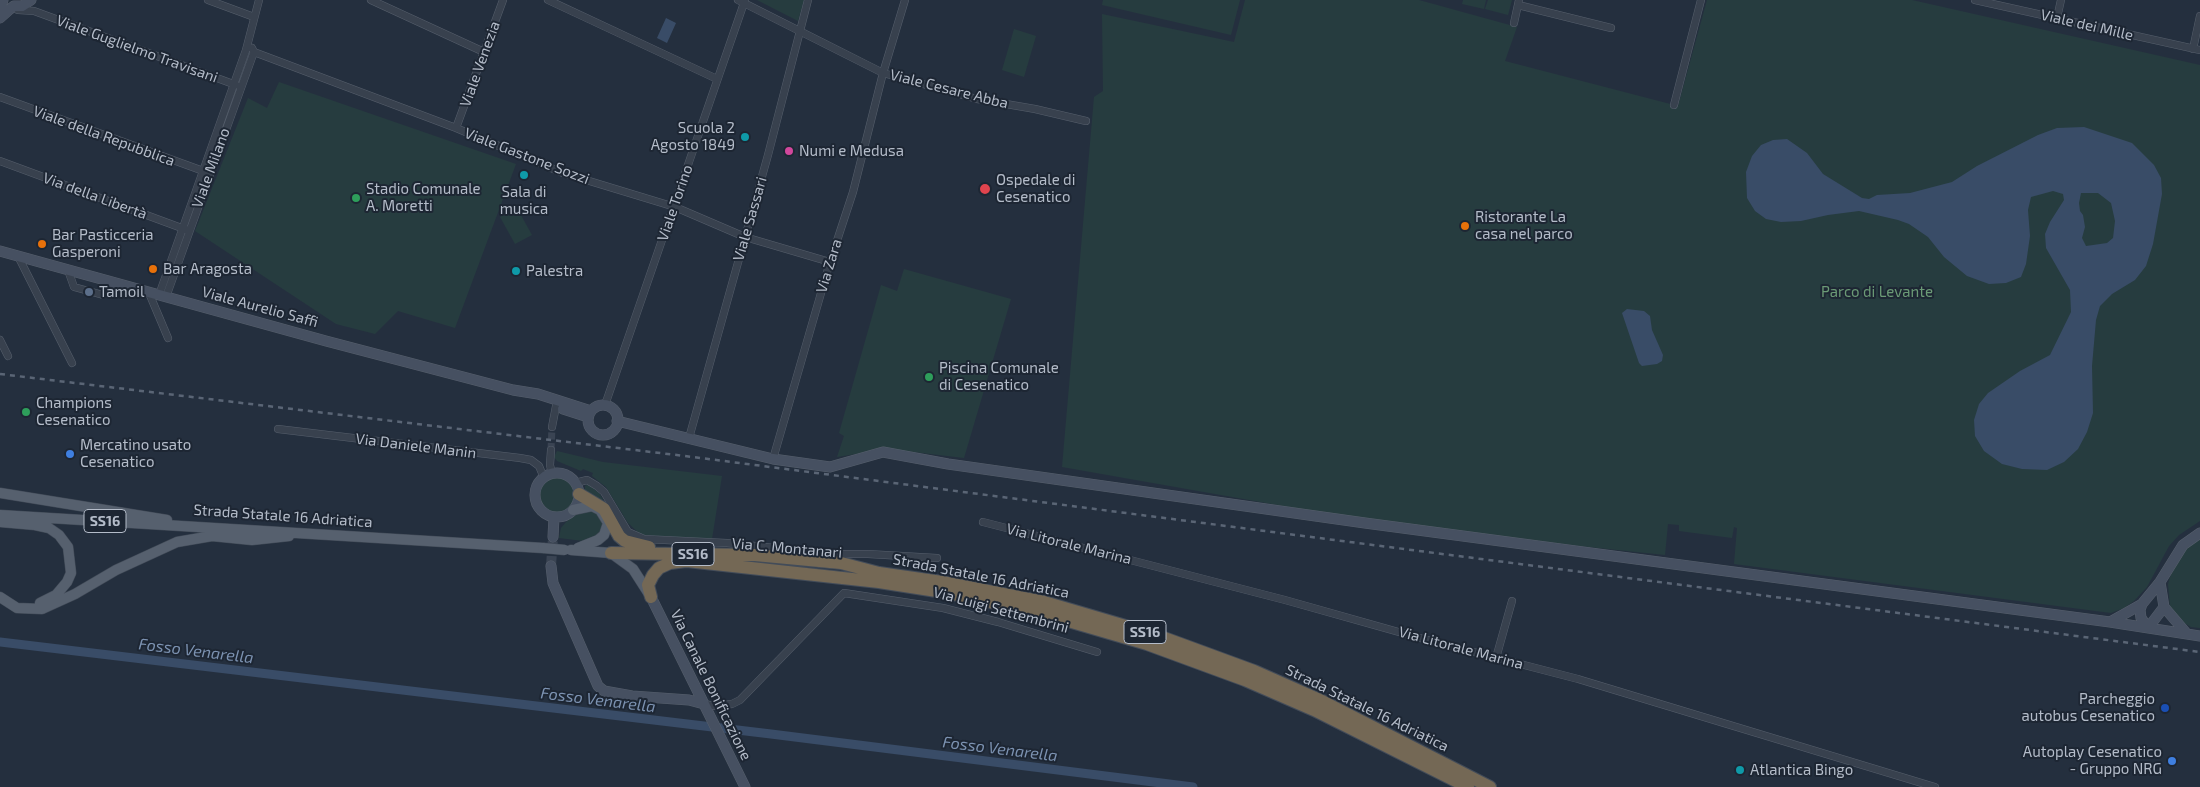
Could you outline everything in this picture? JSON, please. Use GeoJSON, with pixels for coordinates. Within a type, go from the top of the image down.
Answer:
{"type":"FeatureCollection","features":[{"type":"Feature","properties":{"kind":"highway"},"geometry":{"type":"LineString","coordinates":[[577,488],[604,509],[619,536],[625,541],[691,558]]}},
{"type":"Feature","properties":{"kind":"highway","name":"Strada Statale 16 Adriatica"},"geometry":{"type":"LineString","coordinates":[[611,552],[691,558],[879,582],[943,592],[1041,613],[1139,641],[1245,680],[1314,710],[1468,787]]}},
{"type":"Feature","properties":{"kind":"highway","name":"Strada Statale 16 Adriatica"},"geometry":{"type":"LineString","coordinates":[[691,558],[755,555],[841,563],[879,573],[942,582],[1044,602],[1156,635],[1254,671],[1322,701],[1490,787]]}},
{"type":"Feature","properties":{"kind":"highway"},"geometry":{"type":"LineString","coordinates":[[651,597],[648,585],[659,568],[691,558]]}},
{"type":"Feature","properties":{"kind":"main road"},"geometry":{"type":"LineString","coordinates":[[0,493],[210,527]]}},
{"type":"Feature","properties":{"kind":"main road"},"geometry":{"type":"LineString","coordinates":[[568,550],[587,546],[598,540],[604,535],[608,523],[600,510],[592,506],[573,510]]}},
{"type":"Feature","properties":{"kind":"main road","name":"Strada Statale 16 Adriatica"},"geometry":{"type":"LineString","coordinates":[[0,515],[611,552]]}},
{"type":"Feature","properties":{"kind":"main road"},"geometry":{"type":"LineString","coordinates":[[0,522],[49,528],[59,535],[68,547],[71,573],[68,582],[56,595],[34,606],[23,609]]}},
{"type":"Feature","properties":{"kind":"main road"},"geometry":{"type":"LineString","coordinates":[[0,597],[9,604],[23,609],[42,609],[56,604],[116,570],[177,542],[212,536],[266,540],[300,533]]}},
{"type":"Feature","properties":{"kind":"main road"},"geometry":{"type":"LineString","coordinates":[[611,552],[633,569],[651,597]]}},
{"type":"Feature","properties":{"kind":"street"},"geometry":{"type":"LineString","coordinates":[[1,13],[3,0]]}},
{"type":"Feature","properties":{"kind":"street"},"geometry":{"type":"LineString","coordinates":[[208,0],[254,17]]}},
{"type":"Feature","properties":{"kind":"street","name":"Viale Milano"},"geometry":{"type":"LineString","coordinates":[[158,295],[186,230],[206,172],[233,84],[249,41],[259,0]]}},
{"type":"Feature","properties":{"kind":"street"},"geometry":{"type":"LineString","coordinates":[[371,0],[484,52]]}},
{"type":"Feature","properties":{"kind":"street","name":"Viale Venezia"},"geometry":{"type":"LineString","coordinates":[[456,128],[503,0]]}},
{"type":"Feature","properties":{"kind":"street"},"geometry":{"type":"LineString","coordinates":[[548,0],[717,79]]}},
{"type":"Feature","properties":{"kind":"street","name":"Viale Sassari"},"geometry":{"type":"LineString","coordinates":[[689,438],[768,154],[808,0]]}},
{"type":"Feature","properties":{"kind":"street","name":"Via Zara"},"geometry":{"type":"LineString","coordinates":[[774,459],[830,262],[853,192],[883,73],[904,0]]}},
{"type":"Feature","properties":{"kind":"street"},"geometry":{"type":"LineString","coordinates":[[1674,105],[1701,0]]}},
{"type":"Feature","properties":{"kind":"street","name":"Viale dei Mille"},"geometry":{"type":"LineString","coordinates":[[1975,0],[2196,50]]}},
{"type":"Feature","properties":{"kind":"street"},"geometry":{"type":"LineString","coordinates":[[2057,18],[2061,0]]}},
{"type":"Feature","properties":{"kind":"street"},"geometry":{"type":"LineString","coordinates":[[1,13],[12,3],[22,6],[31,1],[40,13]]}},
{"type":"Feature","properties":{"kind":"street","name":"Viale Torino"},"geometry":{"type":"LineString","coordinates":[[605,406],[633,320],[675,207],[742,1]]}},
{"type":"Feature","properties":{"kind":"street","name":"Viale Cesare Abba"},"geometry":{"type":"LineString","coordinates":[[742,1],[883,73],[977,99],[1035,109],[1086,121]]}},
{"type":"Feature","properties":{"kind":"street"},"geometry":{"type":"LineString","coordinates":[[1514,23],[1519,3],[1610,28]]}},
{"type":"Feature","properties":{"kind":"street","name":"Viale Guglielmo Travisani"},"geometry":{"type":"LineString","coordinates":[[1,13],[20,9],[40,13],[241,87]]}},
{"type":"Feature","properties":{"kind":"street"},"geometry":{"type":"LineString","coordinates":[[2196,50],[2200,16]]}},
{"type":"Feature","properties":{"kind":"street"},"geometry":{"type":"LineString","coordinates":[[249,41],[254,52]]}},
{"type":"Feature","properties":{"kind":"street","name":"Viale Milano"},"geometry":{"type":"LineString","coordinates":[[206,172],[254,52]]}},
{"type":"Feature","properties":{"kind":"street","name":"Viale Gastone Sozzi"},"geometry":{"type":"LineString","coordinates":[[254,52],[456,128],[563,173],[675,207],[745,237],[830,262]]}},
{"type":"Feature","properties":{"kind":"street","name":"Viale della Repubblica"},"geometry":{"type":"LineString","coordinates":[[0,97],[206,172]]}},
{"type":"Feature","properties":{"kind":"street","name":"Via della Libertà"},"geometry":{"type":"LineString","coordinates":[[0,161],[186,230]]}},
{"type":"Feature","properties":{"kind":"street","name":"Viale Aurelio Saffi"},"geometry":{"type":"LineString","coordinates":[[0,251],[116,284],[513,390],[556,406],[590,414]]}},
{"type":"Feature","properties":{"kind":"street"},"geometry":{"type":"LineString","coordinates":[[18,256],[72,363]]}},
{"type":"Feature","properties":{"kind":"street"},"geometry":{"type":"LineString","coordinates":[[68,270],[74,287],[102,295],[116,284]]}},
{"type":"Feature","properties":{"kind":"street"},"geometry":{"type":"LineString","coordinates":[[158,295],[168,338]]}},
{"type":"Feature","properties":{"kind":"street"},"geometry":{"type":"LineString","coordinates":[[0,340],[8,356]]}},
{"type":"Feature","properties":{"kind":"street","name":"Viale Aurelio Saffi"},"geometry":{"type":"LineString","coordinates":[[513,390],[538,394],[590,414]]}},
{"type":"Feature","properties":{"kind":"street"},"geometry":{"type":"LineString","coordinates":[[552,427],[556,406]]}},
{"type":"Feature","properties":{"kind":"street"},"geometry":{"type":"LineString","coordinates":[[600,406],[605,406],[613,409],[617,421],[614,429],[603,435],[591,430],[590,414],[600,406]]}},
{"type":"Feature","properties":{"kind":"street"},"geometry":{"type":"LineString","coordinates":[[617,421],[774,459],[830,466],[883,452],[948,464],[1365,523],[2110,622],[2200,636]]}},
{"type":"Feature","properties":{"kind":"street","name":"Via Daniele Manin"},"geometry":{"type":"LineString","coordinates":[[278,429],[520,458],[530,460],[548,476]]}},
{"type":"Feature","properties":{"kind":"street"},"geometry":{"type":"LineString","coordinates":[[548,476],[565,475],[577,488],[578,500],[573,510],[564,516],[554,517],[542,512],[536,501],[536,488],[548,476],[551,450]]}},
{"type":"Feature","properties":{"kind":"street","name":"Via C. Montanari"},"geometry":{"type":"LineString","coordinates":[[577,488],[587,480],[597,486],[604,492],[628,532],[644,539],[727,543],[832,554],[938,558]]}},
{"type":"Feature","properties":{"kind":"street"},"geometry":{"type":"LineString","coordinates":[[553,537],[554,517]]}},
{"type":"Feature","properties":{"kind":"street","name":"Via Litorale Marina"},"geometry":{"type":"LineString","coordinates":[[983,522],[1285,600],[1578,679],[1935,787]]}},
{"type":"Feature","properties":{"kind":"street"},"geometry":{"type":"LineString","coordinates":[[2148,628],[2141,618],[2140,610],[2142,604],[2160,582],[2183,545],[2200,533]]}},
{"type":"Feature","properties":{"kind":"street","name":"Via Luigi Settembrini"},"geometry":{"type":"LineString","coordinates":[[551,566],[553,583],[598,686],[604,691],[689,700],[705,706],[732,704],[740,700],[844,593],[943,608],[998,622],[1097,652]]}},
{"type":"Feature","properties":{"kind":"street"},"geometry":{"type":"LineString","coordinates":[[2160,582],[2164,607],[2186,634]]}},
{"type":"Feature","properties":{"kind":"street","name":"Via Canale Bonificazione"},"geometry":{"type":"LineString","coordinates":[[651,597],[745,787]]}},
{"type":"Feature","properties":{"kind":"street"},"geometry":{"type":"LineString","coordinates":[[1496,658],[1512,601]]}},
{"type":"Feature","properties":{"kind":"street"},"geometry":{"type":"LineString","coordinates":[[2110,622],[2142,604]]}},
{"type":"Feature","properties":{"kind":"street"},"geometry":{"type":"LineString","coordinates":[[2148,628],[2164,607]]}},
{"type":"Feature","properties":{"kind":"green space"},"geometry":{"type":"Polygon","coordinates":[[[757,0],[804,0],[798,21],[757,0]]]}},
{"type":"Feature","properties":{"kind":"green space"},"geometry":{"type":"Polygon","coordinates":[[[1103,0],[1240,0],[1231,35],[1102,5],[1103,0]]]}},
{"type":"Feature","properties":{"kind":"green space","name":"Parco di Levante"},"geometry":{"type":"Polygon","coordinates":[[[1245,0],[1419,0],[1517,27],[1505,61],[1678,106],[1707,0],[1912,0],[2200,65],[2200,521],[2179,535],[2169,546],[2147,587],[2134,601],[2124,608],[2111,613],[1734,564],[1737,528],[1734,527],[1732,538],[1679,531],[1679,525],[1668,524],[1665,555],[1579,546],[1317,512],[1062,467],[1094,97],[1103,91],[1102,14],[1234,42],[1245,0]]]}},
{"type":"Feature","properties":{"kind":"green space"},"geometry":{"type":"Polygon","coordinates":[[[1463,0],[1486,0],[1484,9],[1462,4],[1463,0]]]}},
{"type":"Feature","properties":{"kind":"green space"},"geometry":{"type":"Polygon","coordinates":[[[1488,0],[1512,0],[1508,15],[1485,9],[1488,0]]]}},
{"type":"Feature","properties":{"kind":"green space"},"geometry":{"type":"Polygon","coordinates":[[[1014,29],[1036,36],[1024,77],[1002,70],[1014,29]]]}},
{"type":"Feature","properties":{"kind":"green space","name":"Stadio Comunale A. Moretti"},"geometry":{"type":"Polygon","coordinates":[[[279,82],[516,164],[455,328],[398,311],[375,334],[336,324],[195,231],[248,98],[267,108],[279,82]]]}},
{"type":"Feature","properties":{"kind":"green space"},"geometry":{"type":"Polygon","coordinates":[[[517,208],[532,235],[515,244],[500,217],[517,208]]]}},
{"type":"Feature","properties":{"kind":"green space"},"geometry":{"type":"Polygon","coordinates":[[[904,269],[1011,299],[964,458],[888,449],[837,457],[844,436],[839,433],[881,285],[897,291],[904,269]]]}},
{"type":"Feature","properties":{"kind":"green space"},"geometry":{"type":"Polygon","coordinates":[[[557,451],[603,462],[722,476],[712,539],[641,535],[628,523],[606,487],[592,476],[593,473],[583,469],[581,471],[557,461],[554,457],[557,451]]]}},
{"type":"Feature","properties":{"kind":"green space"},"geometry":{"type":"Polygon","coordinates":[[[557,477],[564,478],[570,482],[574,488],[574,502],[570,508],[564,512],[557,513],[550,512],[544,508],[540,502],[539,495],[540,488],[544,482],[550,478],[557,477]]]}},
{"type":"Feature","properties":{"kind":"green space"},"geometry":{"type":"Polygon","coordinates":[[[588,484],[599,493],[611,513],[585,492],[585,486],[588,484]]]}},
{"type":"Feature","properties":{"kind":"green space"},"geometry":{"type":"Polygon","coordinates":[[[582,510],[594,510],[603,524],[599,536],[583,541],[559,538],[561,528],[582,510]]]}},
{"type":"Feature","properties":{"kind":"green space"},"geometry":{"type":"Polygon","coordinates":[[[2200,537],[2200,628],[2191,627],[2181,621],[2170,607],[2168,584],[2172,571],[2182,552],[2200,537]]]}},
{"type":"Feature","properties":{"kind":"water"},"geometry":{"type":"Polygon","coordinates":[[[666,18],[676,23],[667,43],[657,38],[666,18]]]}},
{"type":"Feature","properties":{"kind":"water"},"geometry":{"type":"Polygon","coordinates":[[[2084,127],[2132,143],[2154,165],[2161,178],[2162,194],[2153,244],[2146,266],[2135,280],[2112,294],[2100,306],[2096,320],[2092,366],[2093,413],[2087,432],[2078,449],[2064,462],[2047,470],[2022,469],[2002,464],[1984,451],[1975,436],[1974,420],[1979,404],[1988,393],[2020,371],[2050,355],[2071,312],[2070,290],[2046,248],[2045,234],[2064,200],[2063,194],[2053,191],[2031,197],[2028,210],[2030,236],[2026,264],[2021,277],[2006,283],[1989,284],[1967,276],[1944,257],[1928,237],[1909,224],[1898,220],[1859,211],[1801,221],[1781,222],[1766,219],[1755,211],[1747,198],[1746,172],[1752,156],[1761,145],[1773,140],[1787,139],[1807,153],[1823,174],[1862,198],[1869,199],[1877,195],[1910,193],[1952,182],[1977,166],[2038,135],[2057,128],[2084,127]],[[2081,193],[2079,203],[2085,227],[2082,238],[2086,246],[2107,243],[2113,238],[2115,221],[2111,203],[2098,193],[2081,193]]]}},
{"type":"Feature","properties":{"kind":"water"},"geometry":{"type":"Polygon","coordinates":[[[1627,309],[1644,311],[1650,316],[1652,330],[1663,355],[1662,361],[1657,364],[1642,366],[1639,363],[1622,313],[1627,309]]]}},
{"type":"Feature","properties":{"kind":"waterway","name":"Fosso Venarella"},"geometry":{"type":"LineString","coordinates":[[0,642],[771,734],[1193,787]]}},
{"type":"Feature","properties":{"kind":"tunnel"},"geometry":{"type":"LineString","coordinates":[[551,450],[552,427]]}},
{"type":"Feature","properties":{"kind":"tunnel"},"geometry":{"type":"LineString","coordinates":[[551,566],[553,537]]}},
{"type":"Feature","properties":{"kind":"railway"},"geometry":{"type":"LineString","coordinates":[[0,374],[693,457],[2200,652]]}},
{"type":"Feature","properties":{"kind":"place","name":"Scuola 2 Agosto 1849"},"geometry":{"type":"Point","coordinates":[745,137]}},
{"type":"Feature","properties":{"kind":"place","name":"Numi e Medusa"},"geometry":{"type":"Point","coordinates":[789,151]}},
{"type":"Feature","properties":{"kind":"place","name":"Sala di musica"},"geometry":{"type":"Point","coordinates":[524,175]}},
{"type":"Feature","properties":{"kind":"place","name":"Ospedale di Cesenatico"},"geometry":{"type":"Point","coordinates":[985,189]}},
{"type":"Feature","properties":{"kind":"place","name":"Stadio Comunale A. Moretti"},"geometry":{"type":"Point","coordinates":[356,198]}},
{"type":"Feature","properties":{"kind":"place","name":"Ristorante La casa nel parco"},"geometry":{"type":"Point","coordinates":[1465,226]}},
{"type":"Feature","properties":{"kind":"place","name":"Bar Pasticceria Gasperoni"},"geometry":{"type":"Point","coordinates":[42,244]}},
{"type":"Feature","properties":{"kind":"place","name":"Bar Aragosta"},"geometry":{"type":"Point","coordinates":[153,269]}},
{"type":"Feature","properties":{"kind":"place","name":"Palestra"},"geometry":{"type":"Point","coordinates":[516,271]}},
{"type":"Feature","properties":{"kind":"place","name":"Tamoil"},"geometry":{"type":"Point","coordinates":[89,292]}},
{"type":"Feature","properties":{"kind":"place","name":"Piscina Comunale di Cesenatico"},"geometry":{"type":"Point","coordinates":[929,377]}},
{"type":"Feature","properties":{"kind":"place","name":"Champions Cesenatico"},"geometry":{"type":"Point","coordinates":[26,412]}},
{"type":"Feature","properties":{"kind":"place","name":"Mercatino usato Cesenatico"},"geometry":{"type":"Point","coordinates":[70,454]}},
{"type":"Feature","properties":{"kind":"place","name":"Parcheggio autobus Cesenatico"},"geometry":{"type":"Point","coordinates":[2165,708]}},
{"type":"Feature","properties":{"kind":"place","name":"Autoplay Cesenatico - Gruppo NRG"},"geometry":{"type":"Point","coordinates":[2172,761]}},
{"type":"Feature","properties":{"kind":"place","name":"Atlantica Bingo"},"geometry":{"type":"Point","coordinates":[1740,770]}}]}
